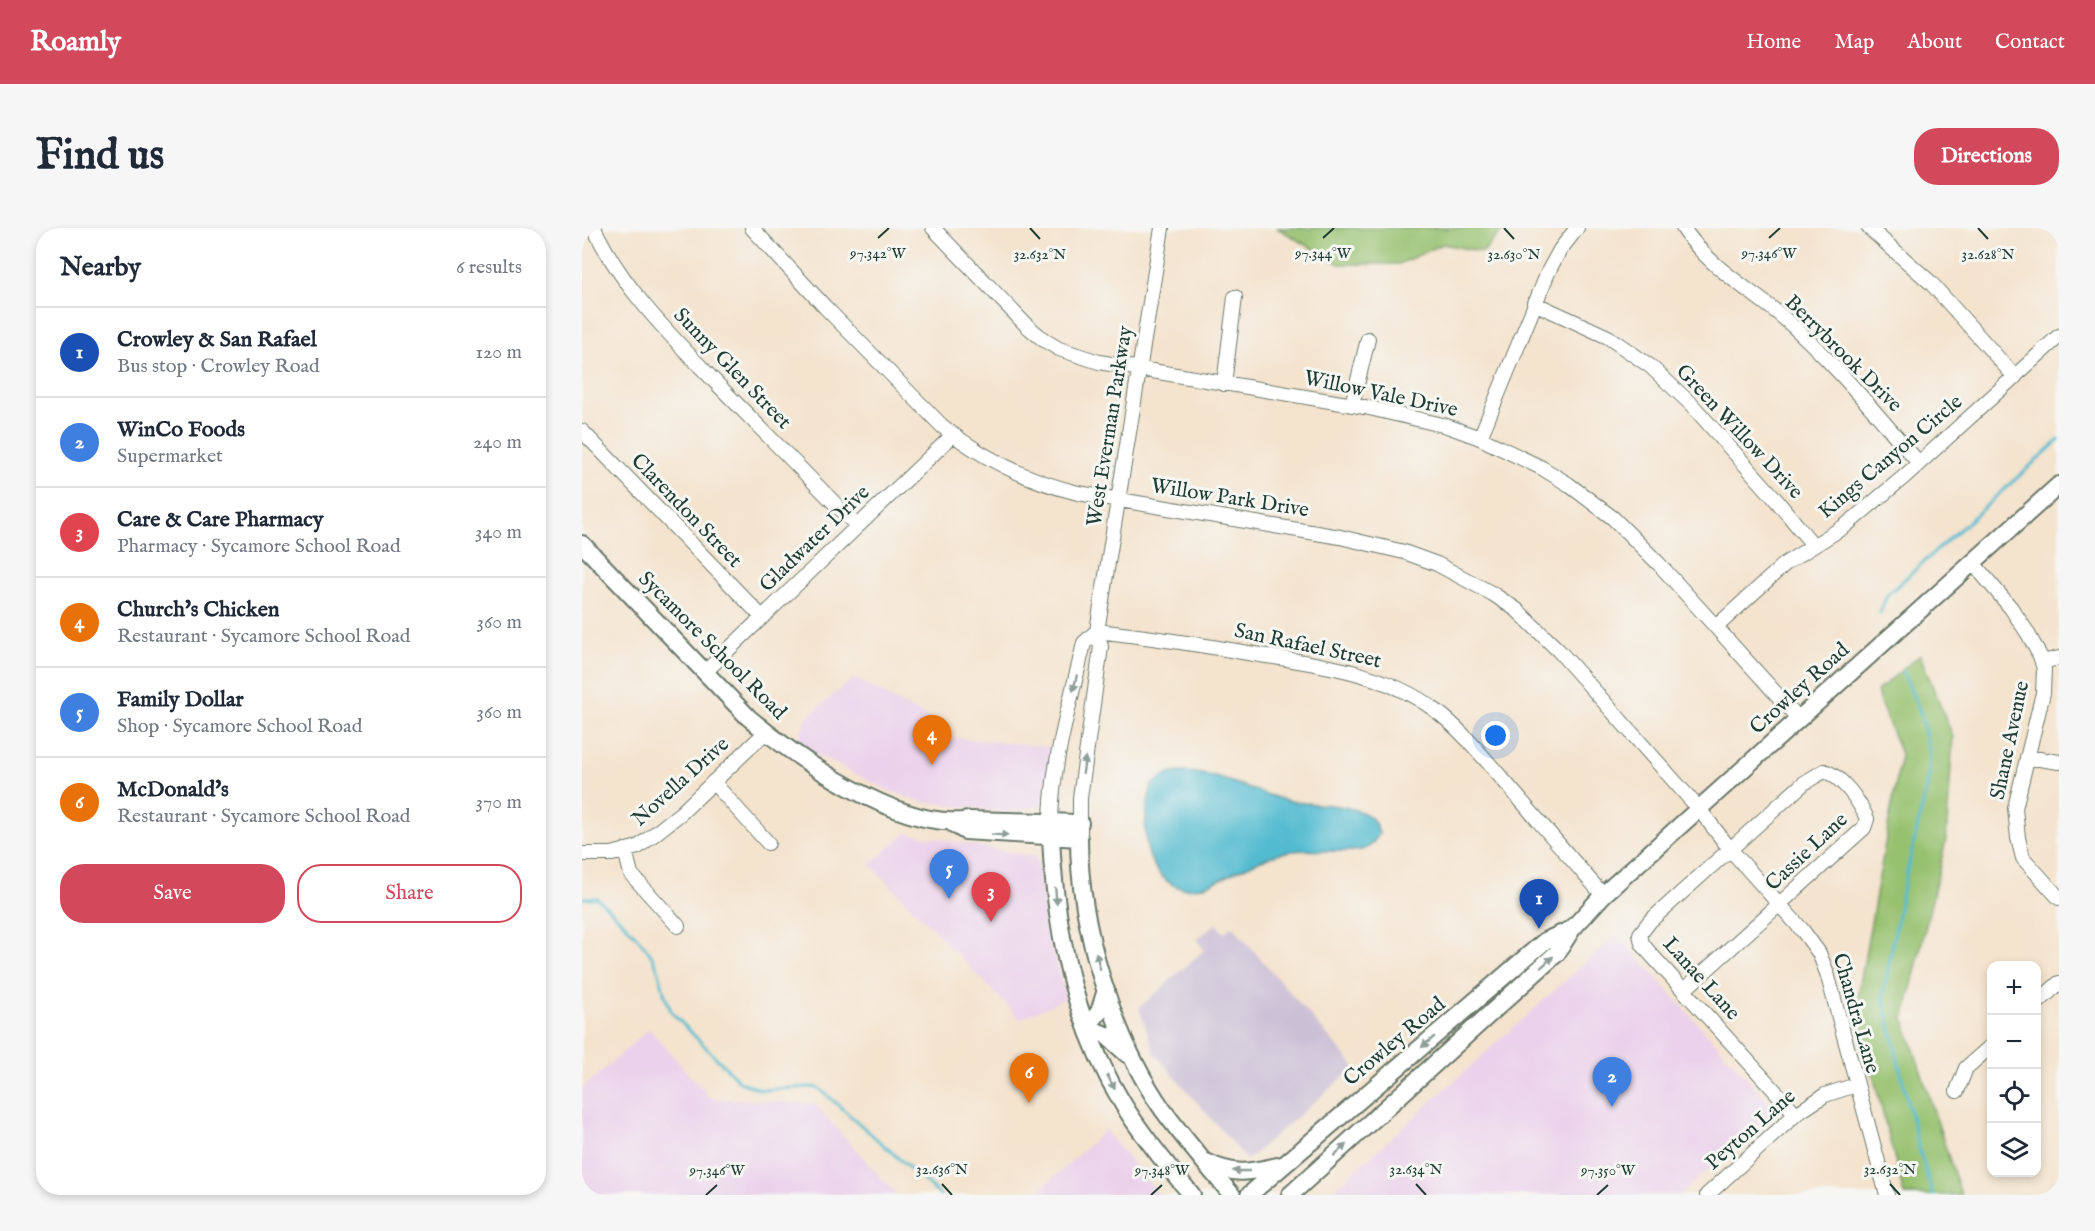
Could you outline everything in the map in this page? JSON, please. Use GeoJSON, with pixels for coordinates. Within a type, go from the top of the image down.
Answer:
{"type":"FeatureCollection","features":[{"type":"Feature","properties":{"kind":"main road","name":"Crowley Road"},"geometry":{"type":"LineString","coordinates":[[1294,1193],[1557,953],[1572,929],[1603,895],[2059,485]]}},
{"type":"Feature","properties":{"kind":"main road","name":"Sycamore School Road"},"geometry":{"type":"LineString","coordinates":[[582,544],[748,717],[820,770],[880,803],[905,812],[952,823],[964,831],[1080,831]]}},
{"type":"Feature","properties":{"kind":"main road"},"geometry":{"type":"LineString","coordinates":[[1051,830],[1060,933],[1067,967],[1087,1027],[1106,1073],[1124,1105],[1192,1195]]}},
{"type":"Feature","properties":{"kind":"main road"},"geometry":{"type":"LineString","coordinates":[[1080,831],[1079,862],[1087,915],[1118,1025],[1137,1065],[1162,1108],[1232,1195]]}},
{"type":"Feature","properties":{"kind":"main road","name":"Crowley Road"},"geometry":{"type":"LineString","coordinates":[[1249,1195],[1545,941],[1572,929]]}},
{"type":"Feature","properties":{"kind":"main road"},"geometry":{"type":"LineString","coordinates":[[1449,1050],[1456,1032],[1510,983],[1521,962]]}},
{"type":"Feature","properties":{"kind":"main road"},"geometry":{"type":"LineString","coordinates":[[1087,1027],[1099,1012],[1106,989]]}},
{"type":"Feature","properties":{"kind":"main road"},"geometry":{"type":"LineString","coordinates":[[1087,1027],[1106,1035],[1137,1065]]}},
{"type":"Feature","properties":{"kind":"main road"},"geometry":{"type":"LineString","coordinates":[[1202,1160],[1236,1173],[1283,1165]]}},
{"type":"Feature","properties":{"kind":"main road"},"geometry":{"type":"LineString","coordinates":[[1177,1177],[1180,1195]]}},
{"type":"Feature","properties":{"kind":"street","name":"Sunny Glen Street"},"geometry":{"type":"LineString","coordinates":[[594,228],[620,274],[638,299],[857,526]]}},
{"type":"Feature","properties":{"kind":"street","name":"Willow Park Drive"},"geometry":{"type":"LineString","coordinates":[[753,228],[912,399],[953,435],[1023,475],[1078,493],[1340,537],[1404,552],[1461,575],[1493,594],[1516,610],[1559,651],[1699,809]]}},
{"type":"Feature","properties":{"kind":"street","name":"Willow Vale Drive"},"geometry":{"type":"LineString","coordinates":[[933,228],[1026,325],[1059,349],[1099,362],[1352,405],[1447,426],[1480,438],[1542,468],[1568,484],[1613,518],[1659,564],[1798,719]]}},
{"type":"Feature","properties":{"kind":"street","name":"West Everman Parkway"},"geometry":{"type":"LineString","coordinates":[[1080,831],[1080,798],[1101,647],[1096,631],[1162,228]]}},
{"type":"Feature","properties":{"kind":"street"},"geometry":{"type":"LineString","coordinates":[[1480,438],[1534,303],[1554,260],[1577,228]]}},
{"type":"Feature","properties":{"kind":"street","name":"Berrybrook Drive"},"geometry":{"type":"LineString","coordinates":[[1683,228],[1704,255],[1719,269],[1785,319],[1834,367],[1919,463]]}},
{"type":"Feature","properties":{"kind":"street"},"geometry":{"type":"LineString","coordinates":[[1869,228],[1931,283],[2015,377]]}},
{"type":"Feature","properties":{"kind":"street"},"geometry":{"type":"LineString","coordinates":[[1224,384],[1234,297]]}},
{"type":"Feature","properties":{"kind":"street","name":"Green Willow Drive"},"geometry":{"type":"LineString","coordinates":[[1534,303],[1608,338],[1650,366],[1691,404],[1813,545]]}},
{"type":"Feature","properties":{"kind":"street","name":"Kings Canyon Circle"},"geometry":{"type":"LineString","coordinates":[[1716,627],[1786,563],[1845,526],[1919,463],[2059,336]]}},
{"type":"Feature","properties":{"kind":"street"},"geometry":{"type":"LineString","coordinates":[[1352,405],[1368,339]]}},
{"type":"Feature","properties":{"kind":"street","name":"Clarendon Street"},"geometry":{"type":"LineString","coordinates":[[582,431],[762,617]]}},
{"type":"Feature","properties":{"kind":"street","name":"Gladwater Drive"},"geometry":{"type":"LineString","coordinates":[[705,672],[953,435]]}},
{"type":"Feature","properties":{"kind":"street","name":"Shane Avenue"},"geometry":{"type":"LineString","coordinates":[[1973,562],[2011,608],[2027,632],[2044,669],[2043,693],[2015,808],[2018,838],[2024,858],[2059,898]]}},
{"type":"Feature","properties":{"kind":"street","name":"West Everman Parkway"},"geometry":{"type":"LineString","coordinates":[[1051,830],[1058,753],[1084,644],[1096,631]]}},
{"type":"Feature","properties":{"kind":"street","name":"San Rafael Street"},"geometry":{"type":"LineString","coordinates":[[1096,631],[1164,639],[1326,666],[1381,680],[1402,690],[1435,710],[1478,751],[1603,895]]}},
{"type":"Feature","properties":{"kind":"street"},"geometry":{"type":"LineString","coordinates":[[2042,663],[2059,658]]}},
{"type":"Feature","properties":{"kind":"street","name":"Novella Drive"},"geometry":{"type":"LineString","coordinates":[[582,854],[612,854],[638,847],[681,813],[766,732]]}},
{"type":"Feature","properties":{"kind":"street"},"geometry":{"type":"LineString","coordinates":[[2026,757],[2059,762]]}},
{"type":"Feature","properties":{"kind":"street","name":"Cassie Lane"},"geometry":{"type":"LineString","coordinates":[[1684,990],[1864,828],[1867,819],[1864,811],[1841,783],[1830,773],[1819,772],[1730,849]]}},
{"type":"Feature","properties":{"kind":"street"},"geometry":{"type":"LineString","coordinates":[[713,782],[768,843]]}},
{"type":"Feature","properties":{"kind":"street","name":"Chandra Lane"},"geometry":{"type":"LineString","coordinates":[[1699,809],[1730,849],[1803,931],[1818,953],[1827,973],[1887,1195]]}},
{"type":"Feature","properties":{"kind":"street","name":"Lanae Lane"},"geometry":{"type":"LineString","coordinates":[[1730,849],[1645,927],[1640,934],[1642,943],[1796,1114]]}},
{"type":"Feature","properties":{"kind":"street"},"geometry":{"type":"LineString","coordinates":[[625,850],[631,874],[678,926]]}},
{"type":"Feature","properties":{"kind":"street"},"geometry":{"type":"LineString","coordinates":[[2041,1000],[2059,983]]}},
{"type":"Feature","properties":{"kind":"street"},"geometry":{"type":"LineString","coordinates":[[1957,1090],[1966,1068],[1987,1049]]}},
{"type":"Feature","properties":{"kind":"street","name":"Peyton Lane"},"geometry":{"type":"LineString","coordinates":[[1707,1195],[1796,1114],[1825,1095],[1856,1085]]}},
{"type":"Feature","properties":{"kind":"shaded area"},"geometry":{"type":"Polygon","coordinates":[[[854,678],[931,719],[922,735],[1052,747],[1043,806],[1006,812],[922,802],[891,792],[796,744],[807,717],[854,678]]]}},
{"type":"Feature","properties":{"kind":"shaded area"},"geometry":{"type":"Polygon","coordinates":[[[907,833],[1037,857],[1051,945],[1066,998],[1020,1019],[870,864],[907,833]]]}},
{"type":"Feature","properties":{"kind":"shaded area"},"geometry":{"type":"Polygon","coordinates":[[[1216,924],[1224,933],[1232,926],[1355,1067],[1247,1160],[1155,1054],[1139,1008],[1204,950],[1197,939],[1216,924]]]}},
{"type":"Feature","properties":{"kind":"shaded area"},"geometry":{"type":"Polygon","coordinates":[[[1617,934],[1775,1109],[1680,1195],[1328,1195],[1617,934]]]}},
{"type":"Feature","properties":{"kind":"shaded area"},"geometry":{"type":"Polygon","coordinates":[[[649,1029],[710,1098],[815,1104],[897,1195],[582,1195],[582,1089],[649,1029]]]}},
{"type":"Feature","properties":{"kind":"shaded area"},"geometry":{"type":"Polygon","coordinates":[[[1105,1130],[1159,1195],[1035,1195],[1105,1130]]]}},
{"type":"Feature","properties":{"kind":"green space"},"geometry":{"type":"Polygon","coordinates":[[[1277,228],[1504,228],[1483,252],[1443,244],[1399,264],[1339,264],[1277,228]]]}},
{"type":"Feature","properties":{"kind":"green space"},"geometry":{"type":"Polygon","coordinates":[[[1920,655],[1953,737],[1946,840],[1904,1019],[1961,1195],[1904,1195],[1861,1029],[1857,1001],[1901,754],[1877,691],[1920,655]]]}},
{"type":"Feature","properties":{"kind":"water"},"geometry":{"type":"Polygon","coordinates":[[[1180,772],[1221,778],[1286,800],[1355,810],[1372,819],[1379,834],[1369,847],[1360,850],[1286,852],[1264,859],[1205,885],[1195,888],[1174,886],[1156,869],[1151,860],[1145,828],[1152,785],[1167,774],[1180,772]]]}},
{"type":"Feature","properties":{"kind":"waterway"},"geometry":{"type":"LineString","coordinates":[[1880,613],[1887,595],[2059,440]]}},
{"type":"Feature","properties":{"kind":"waterway"},"geometry":{"type":"LineString","coordinates":[[1902,670],[1921,714],[1930,754],[1929,778],[1902,893],[1883,996],[1918,1145],[1933,1195]]}},
{"type":"Feature","properties":{"kind":"waterway"},"geometry":{"type":"LineString","coordinates":[[582,898],[597,898],[635,935],[654,960],[673,1014],[740,1082],[762,1090],[819,1088],[940,1195]]}},
{"type":"Feature","properties":{"kind":"place","name":"Church's Chicken"},"geometry":{"type":"Point","coordinates":[932,765]}},
{"type":"Feature","properties":{"kind":"place","name":"Family Dollar"},"geometry":{"type":"Point","coordinates":[949,899]}},
{"type":"Feature","properties":{"kind":"place","name":"Care & Care Pharmacy"},"geometry":{"type":"Point","coordinates":[991,922]}},
{"type":"Feature","properties":{"kind":"place","name":"Crowley & San Rafael"},"geometry":{"type":"Point","coordinates":[1539,929]}},
{"type":"Feature","properties":{"kind":"place","name":"McDonald's"},"geometry":{"type":"Point","coordinates":[1029,1103]}},
{"type":"Feature","properties":{"kind":"place","name":"WinCo Foods"},"geometry":{"type":"Point","coordinates":[1612,1107]}}]}
